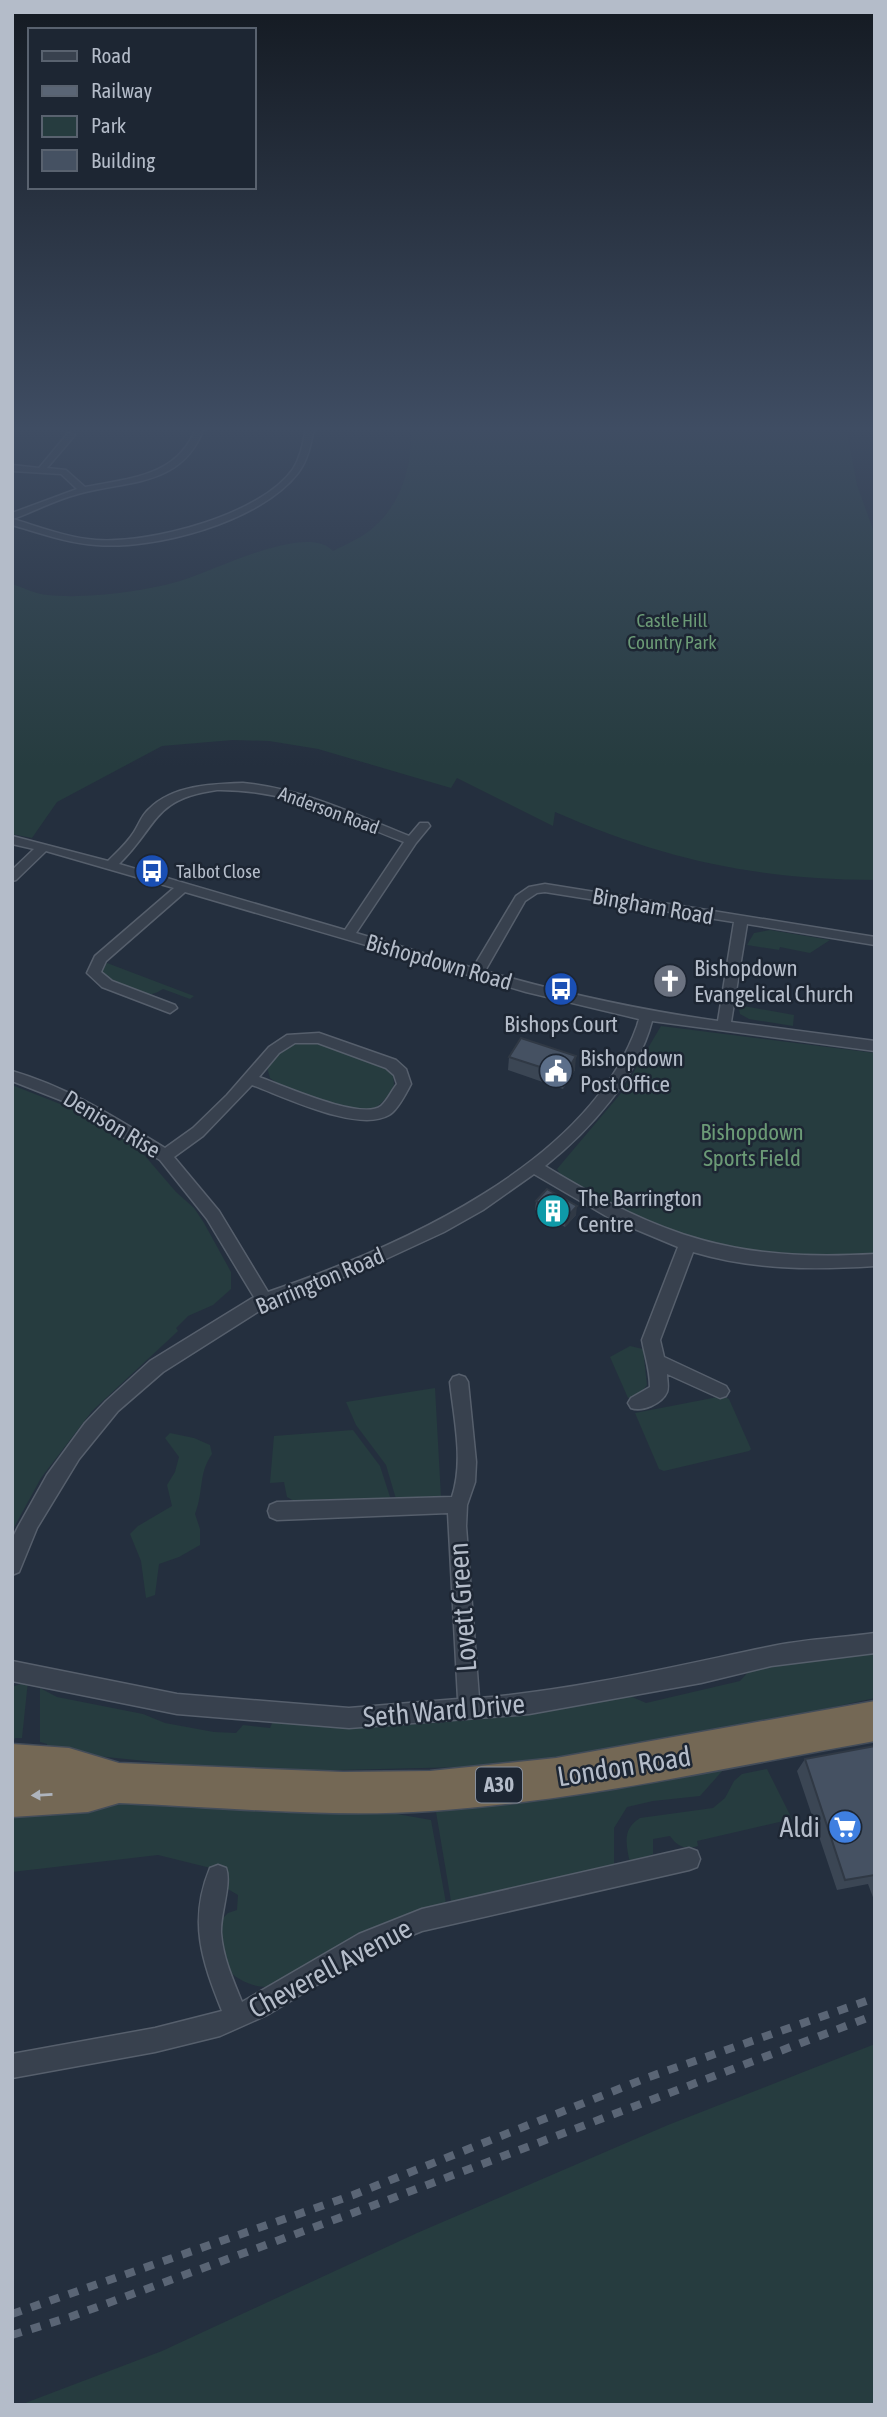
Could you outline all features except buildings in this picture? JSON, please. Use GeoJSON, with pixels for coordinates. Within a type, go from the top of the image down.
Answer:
{"type":"FeatureCollection","features":[{"type":"Feature","properties":{"kind":"highway","name":"London Road"},"geometry":{"type":"LineString","coordinates":[[12,1764],[69,1768],[119,1783],[343,1792],[430,1791],[570,1776],[875,1721]]}},
{"type":"Feature","properties":{"kind":"highway","name":"London Road"},"geometry":{"type":"LineString","coordinates":[[12,1797],[88,1791],[119,1783]]}},
{"type":"Feature","properties":{"kind":"street"},"geometry":{"type":"LineString","coordinates":[[84,541],[107,543],[126,541]]}},
{"type":"Feature","properties":{"kind":"street","name":"Anderson Road"},"geometry":{"type":"LineString","coordinates":[[110,866],[136,839],[151,813],[163,803],[198,790],[231,786],[262,787],[297,794],[411,841]]}},
{"type":"Feature","properties":{"kind":"street","name":"Anderson Road"},"geometry":{"type":"LineString","coordinates":[[348,935],[424,825]]}},
{"type":"Feature","properties":{"kind":"street","name":"Bishopdown Road"},"geometry":{"type":"LineString","coordinates":[[12,840],[477,973],[647,1016],[875,1046]]}},
{"type":"Feature","properties":{"kind":"street"},"geometry":{"type":"LineString","coordinates":[[12,877],[42,848]]}},
{"type":"Feature","properties":{"kind":"street"},"geometry":{"type":"LineString","coordinates":[[170,1008],[107,984],[94,973],[100,959],[183,887]]}},
{"type":"Feature","properties":{"kind":"street","name":"Bingham Road"},"geometry":{"type":"LineString","coordinates":[[477,973],[520,899],[538,889],[557,888],[741,921],[875,941]]}},
{"type":"Feature","properties":{"kind":"street"},"geometry":{"type":"LineString","coordinates":[[724,1025],[741,921]]}},
{"type":"Feature","properties":{"kind":"street","name":"Barrington Road"},"geometry":{"type":"LineString","coordinates":[[12,1566],[49,1490],[90,1428],[163,1360],[264,1300],[312,1284],[414,1241],[493,1197],[535,1167],[578,1127],[605,1096],[632,1054],[644,1031],[647,1016]]}},
{"type":"Feature","properties":{"kind":"street"},"geometry":{"type":"LineString","coordinates":[[165,1156],[198,1132],[280,1044],[292,1038],[308,1036],[391,1064],[401,1073],[404,1084],[386,1110],[363,1116],[352,1115],[250,1079]]}},
{"type":"Feature","properties":{"kind":"street","name":"Denison Rise"},"geometry":{"type":"LineString","coordinates":[[12,1076],[73,1099],[165,1156],[213,1215],[264,1300]]}},
{"type":"Feature","properties":{"kind":"street"},"geometry":{"type":"LineString","coordinates":[[535,1167],[599,1205],[687,1245],[729,1256],[779,1263],[820,1264],[875,1260]]}},
{"type":"Feature","properties":{"kind":"street"},"geometry":{"type":"LineString","coordinates":[[687,1245],[651,1340],[653,1355],[658,1362],[720,1391]]}},
{"type":"Feature","properties":{"kind":"street"},"geometry":{"type":"LineString","coordinates":[[637,1403],[659,1390],[658,1362]]}},
{"type":"Feature","properties":{"kind":"street","name":"Lovett Green"},"geometry":{"type":"LineString","coordinates":[[459,1382],[467,1462],[466,1482],[458,1505],[460,1587],[469,1709]]}},
{"type":"Feature","properties":{"kind":"street"},"geometry":{"type":"LineString","coordinates":[[277,1511],[458,1505]]}},
{"type":"Feature","properties":{"kind":"street","name":"Seth Ward Drive"},"geometry":{"type":"LineString","coordinates":[[12,1671],[177,1704],[246,1712],[349,1718],[529,1704],[701,1673],[771,1656],[875,1643]]}},
{"type":"Feature","properties":{"kind":"street","name":"Cheverell Avenue"},"geometry":{"type":"LineString","coordinates":[[12,2066],[155,2040],[220,2024],[259,2007],[367,1942],[422,1920],[689,1859]]}},
{"type":"Feature","properties":{"kind":"street"},"geometry":{"type":"LineString","coordinates":[[218,1876],[210,1905],[209,1941],[236,2016]]}},
{"type":"Feature","properties":{"kind":"green space","name":"Castle Hill Country Park"},"geometry":{"type":"Polygon","coordinates":[[[353,541],[875,541],[875,880],[790,876],[711,864],[635,843],[555,812],[553,826],[457,778],[451,788],[318,749],[269,741],[233,740],[162,746],[57,802],[32,838],[12,834],[12,584],[48,595],[112,594],[176,582],[280,546],[302,542],[320,543],[333,551],[353,541]]]}},
{"type":"Feature","properties":{"kind":"green space"},"geometry":{"type":"Polygon","coordinates":[[[770,930],[830,940],[810,953],[780,947],[779,950],[747,945],[754,933],[770,930]]]}},
{"type":"Feature","properties":{"kind":"green space"},"geometry":{"type":"Polygon","coordinates":[[[107,963],[194,996],[190,999],[163,989],[147,994],[132,989],[103,974],[100,970],[107,963]]]}},
{"type":"Feature","properties":{"kind":"green space"},"geometry":{"type":"Polygon","coordinates":[[[738,1005],[794,1015],[793,1026],[749,1019],[740,1014],[738,1005]]]}},
{"type":"Feature","properties":{"kind":"green space","name":"Bishopdown Sports Field"},"geometry":{"type":"Polygon","coordinates":[[[661,1026],[875,1053],[875,1253],[836,1257],[734,1251],[646,1222],[563,1178],[557,1169],[622,1092],[661,1026]]]}},
{"type":"Feature","properties":{"kind":"green space"},"geometry":{"type":"Polygon","coordinates":[[[318,1041],[382,1064],[393,1075],[394,1085],[385,1099],[371,1109],[349,1108],[304,1095],[270,1078],[267,1067],[277,1053],[301,1042],[318,1041]]]}},
{"type":"Feature","properties":{"kind":"green space"},"geometry":{"type":"Polygon","coordinates":[[[12,1085],[83,1113],[118,1132],[145,1156],[176,1192],[194,1208],[204,1223],[231,1272],[231,1289],[213,1305],[188,1316],[176,1328],[178,1331],[92,1411],[41,1478],[12,1531],[12,1085]]]}},
{"type":"Feature","properties":{"kind":"green space"},"geometry":{"type":"Polygon","coordinates":[[[630,1346],[643,1349],[647,1385],[638,1396],[628,1398],[610,1357],[630,1346]]]}},
{"type":"Feature","properties":{"kind":"green space"},"geometry":{"type":"Polygon","coordinates":[[[435,1388],[441,1497],[396,1499],[386,1465],[356,1425],[346,1402],[435,1388]]]}},
{"type":"Feature","properties":{"kind":"green space"},"geometry":{"type":"Polygon","coordinates":[[[723,1396],[729,1399],[751,1449],[664,1471],[659,1469],[635,1413],[723,1396]]]}},
{"type":"Feature","properties":{"kind":"green space"},"geometry":{"type":"Polygon","coordinates":[[[353,1430],[380,1466],[391,1500],[296,1502],[287,1497],[284,1482],[270,1483],[274,1436],[353,1430]]]}},
{"type":"Feature","properties":{"kind":"green space"},"geometry":{"type":"Polygon","coordinates":[[[170,1433],[194,1438],[210,1445],[212,1454],[203,1476],[195,1514],[200,1529],[200,1545],[159,1564],[155,1595],[146,1598],[141,1561],[130,1534],[138,1526],[172,1506],[167,1485],[175,1472],[179,1457],[165,1438],[170,1433]]]}},
{"type":"Feature","properties":{"kind":"green space"},"geometry":{"type":"Polygon","coordinates":[[[875,1652],[875,1698],[725,1731],[506,1766],[256,1772],[46,1751],[47,1744],[40,1742],[40,1688],[57,1697],[143,1714],[165,1723],[236,1733],[243,1725],[270,1728],[273,1721],[380,1726],[474,1718],[630,1696],[646,1703],[740,1681],[751,1669],[811,1658],[875,1652]]]}},
{"type":"Feature","properties":{"kind":"green space"},"geometry":{"type":"Polygon","coordinates":[[[28,1681],[22,1738],[15,1738],[12,1744],[12,1687],[28,1681]]]}},
{"type":"Feature","properties":{"kind":"green space"},"geometry":{"type":"Polygon","coordinates":[[[724,1769],[700,1796],[627,1807],[614,1828],[614,1865],[451,1901],[436,1812],[484,1801],[724,1769]]]}},
{"type":"Feature","properties":{"kind":"green space"},"geometry":{"type":"Polygon","coordinates":[[[767,1769],[792,1819],[697,1841],[698,1846],[693,1847],[682,1847],[670,1836],[653,1839],[653,1854],[630,1863],[627,1838],[634,1822],[640,1818],[713,1808],[725,1798],[734,1781],[742,1774],[767,1769]]]}},
{"type":"Feature","properties":{"kind":"green space"},"geometry":{"type":"Polygon","coordinates":[[[190,1799],[346,1805],[431,1820],[446,1903],[398,1917],[368,1930],[325,1953],[288,1980],[275,1986],[261,1987],[236,1977],[226,1968],[219,1922],[228,1913],[237,1910],[238,1895],[226,1888],[227,1872],[158,1855],[12,1872],[12,1816],[19,1808],[190,1799]]]}},
{"type":"Feature","properties":{"kind":"green space"},"geometry":{"type":"Polygon","coordinates":[[[875,2044],[875,2405],[20,2405],[162,2351],[417,2233],[668,2125],[875,2044]]]}},
{"type":"Feature","properties":{"kind":"railway"},"geometry":{"type":"LineString","coordinates":[[12,2314],[353,2195],[649,2077],[875,1998]]}},
{"type":"Feature","properties":{"kind":"railway"},"geometry":{"type":"LineString","coordinates":[[12,2335],[70,2317],[369,2207],[875,2015]]}},
{"type":"Feature","properties":{"kind":"place","name":"Talbot Close"},"geometry":{"type":"Point","coordinates":[152,871]}},
{"type":"Feature","properties":{"kind":"place","name":"Bishopdown Evangelical Church"},"geometry":{"type":"Point","coordinates":[670,981]}},
{"type":"Feature","properties":{"kind":"place","name":"Bishops Court"},"geometry":{"type":"Point","coordinates":[561,989]}},
{"type":"Feature","properties":{"kind":"place","name":"Bishopdown Post Office"},"geometry":{"type":"Point","coordinates":[556,1071]}},
{"type":"Feature","properties":{"kind":"place","name":"The Barrington Centre"},"geometry":{"type":"Point","coordinates":[553,1211]}},
{"type":"Feature","properties":{"kind":"place","name":"Aldi"},"geometry":{"type":"Point","coordinates":[845,1827]}}]}
